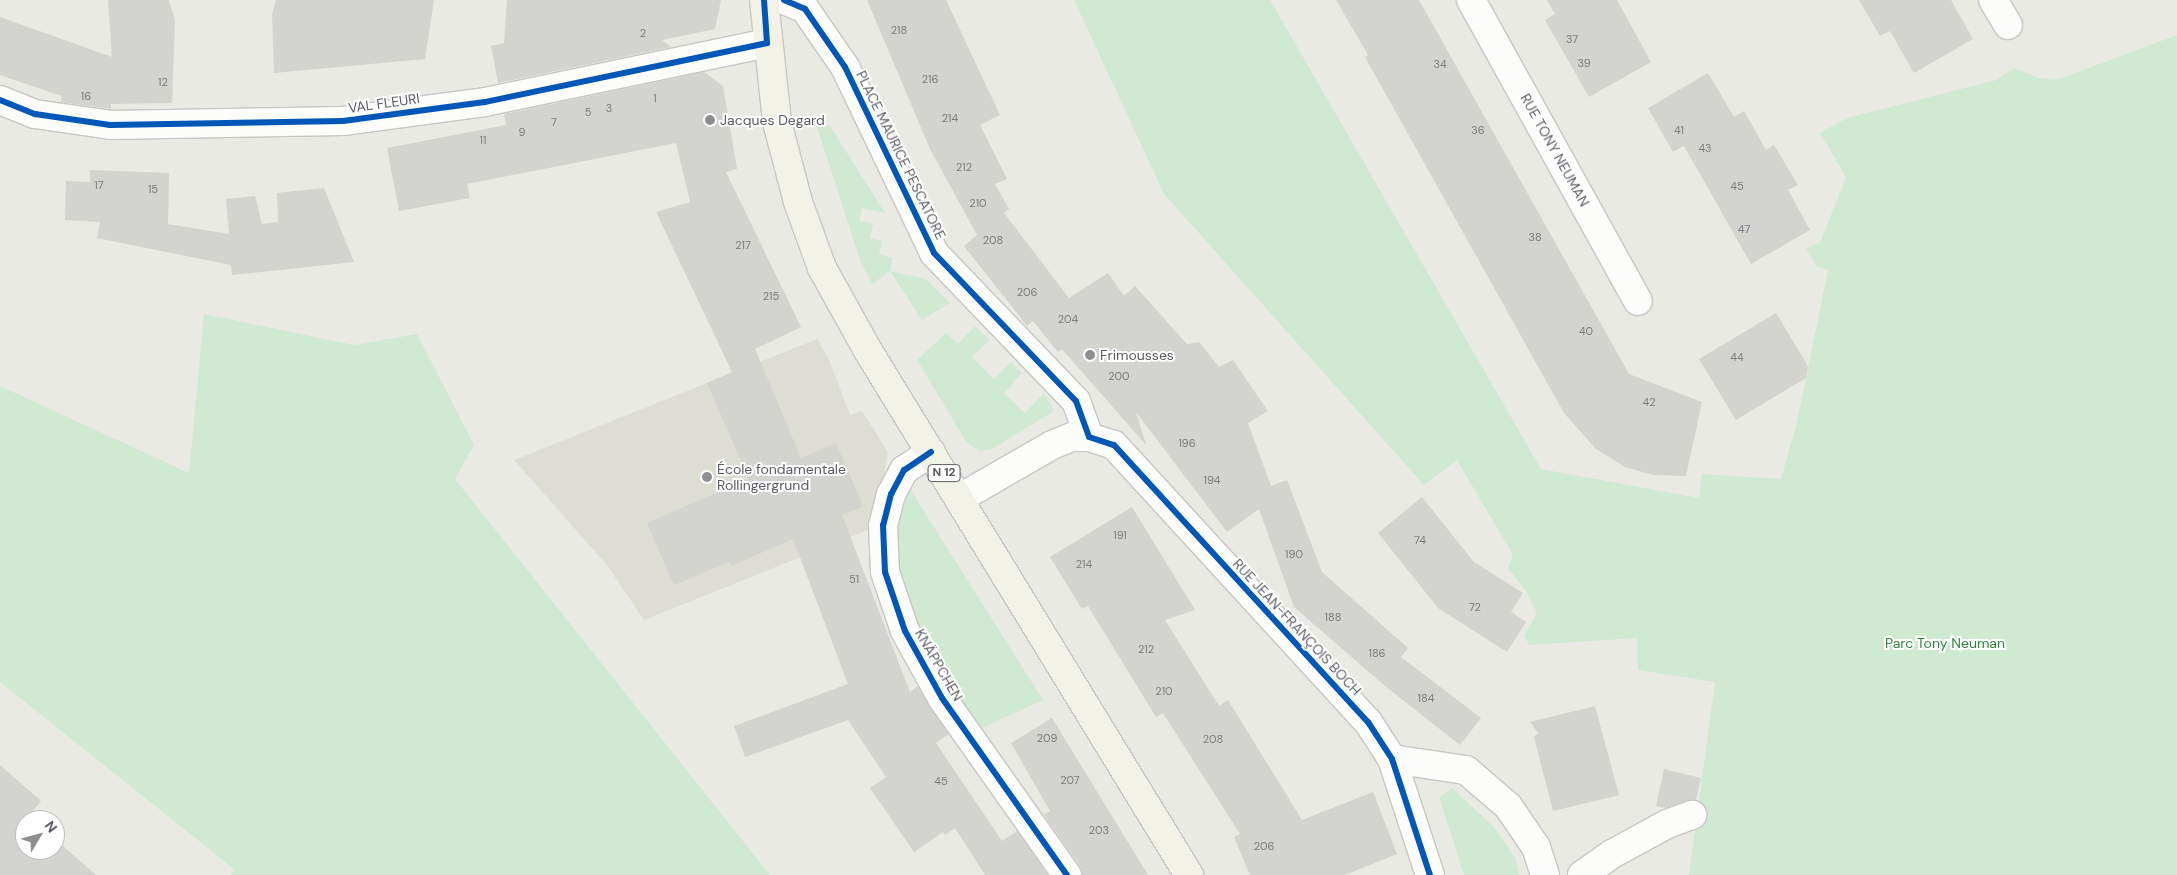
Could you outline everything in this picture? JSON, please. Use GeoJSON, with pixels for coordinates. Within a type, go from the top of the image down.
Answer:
{"type":"FeatureCollection","features":[{"type":"Feature","properties":{"kind":"main road","name":"N 12"},"geometry":{"type":"LineString","coordinates":[[764,0],[767,43],[777,122],[798,202],[822,268],[842,307],[1189,875]]}},
{"type":"Feature","properties":{"kind":"street","name":"PLACE MAURICE PESCATORE"},"geometry":{"type":"LineString","coordinates":[[784,0],[805,9],[845,67],[934,253],[1076,401],[1089,437]]}},
{"type":"Feature","properties":{"kind":"street","name":"RUE TONY NEUMAN"},"geometry":{"type":"LineString","coordinates":[[1471,0],[1638,301]]}},
{"type":"Feature","properties":{"kind":"street"},"geometry":{"type":"LineString","coordinates":[[1993,0],[2008,25]]}},
{"type":"Feature","properties":{"kind":"street","name":"VAL FLEURI"},"geometry":{"type":"LineString","coordinates":[[0,100],[35,114],[110,125],[343,121],[485,102],[767,43]]}},
{"type":"Feature","properties":{"kind":"street","name":"RUE JEAN-FRANÇOIS BOCH"},"geometry":{"type":"LineString","coordinates":[[960,498],[1052,445],[1072,437],[1089,437],[1114,445],[1368,722],[1392,759],[1430,875]]}},
{"type":"Feature","properties":{"kind":"street","name":"KNÄPPCHEN"},"geometry":{"type":"LineString","coordinates":[[931,452],[904,470],[892,494],[883,525],[885,572],[905,631],[942,698],[1068,875]]}},
{"type":"Feature","properties":{"kind":"street"},"geometry":{"type":"LineString","coordinates":[[1392,759],[1466,770],[1508,806],[1536,847],[1545,875]]}},
{"type":"Feature","properties":{"kind":"street"},"geometry":{"type":"LineString","coordinates":[[1582,875],[1620,850],[1667,824],[1692,815]]}},
{"type":"Feature","properties":{"kind":"shaded area","name":"École fondamentale Rollingergrund"},"geometry":{"type":"Polygon","coordinates":[[[817,339],[828,357],[850,415],[862,411],[888,452],[875,527],[644,620],[607,565],[514,460],[817,339]]]}},
{"type":"Feature","properties":{"kind":"green space","name":"Parc Tony Neuman"},"geometry":{"type":"Polygon","coordinates":[[[1074,0],[1270,0],[1541,469],[1699,498],[1702,474],[1781,479],[1797,422],[1828,270],[1816,266],[1806,248],[1820,243],[1846,177],[1820,133],[1847,118],[1996,80],[2014,68],[2039,78],[2056,80],[2177,35],[2177,875],[1689,875],[1715,682],[1638,670],[1637,638],[1529,645],[1524,635],[1537,613],[1525,590],[1508,568],[1513,555],[1457,460],[1424,485],[1164,194],[1074,0]]]}},
{"type":"Feature","properties":{"kind":"green space"},"geometry":{"type":"Polygon","coordinates":[[[823,124],[830,126],[885,213],[862,208],[859,221],[873,224],[870,238],[882,241],[879,254],[893,258],[890,271],[872,284],[860,260],[817,127],[823,124]]]}},
{"type":"Feature","properties":{"kind":"green space"},"geometry":{"type":"Polygon","coordinates":[[[890,271],[926,279],[950,303],[922,320],[890,271]]]}},
{"type":"Feature","properties":{"kind":"green space"},"geometry":{"type":"Polygon","coordinates":[[[204,314],[354,345],[417,334],[474,445],[455,479],[770,875],[231,875],[234,869],[0,682],[0,386],[189,473],[204,314]]]}},
{"type":"Feature","properties":{"kind":"green space"},"geometry":{"type":"Polygon","coordinates":[[[975,326],[990,340],[972,357],[994,379],[1011,362],[1022,373],[1004,393],[1025,413],[1044,393],[1054,411],[992,449],[980,451],[967,443],[917,360],[946,333],[958,344],[975,326]]]}},
{"type":"Feature","properties":{"kind":"green space"},"geometry":{"type":"Polygon","coordinates":[[[908,486],[1043,700],[976,731],[943,680],[893,570],[896,508],[908,486]]]}},
{"type":"Feature","properties":{"kind":"green space"},"geometry":{"type":"Polygon","coordinates":[[[1452,788],[1495,828],[1516,859],[1519,875],[1464,875],[1439,797],[1452,788]]]}},
{"type":"Feature","properties":{"kind":"building"},"geometry":{"type":"Polygon","coordinates":[[[108,0],[169,0],[175,21],[172,103],[111,104],[111,109],[61,102],[62,96],[0,75],[0,17],[112,57],[108,0]]]}},
{"type":"Feature","properties":{"kind":"building"},"geometry":{"type":"Polygon","coordinates":[[[276,0],[434,0],[425,59],[274,73],[272,14],[276,0]]]}},
{"type":"Feature","properties":{"kind":"building"},"geometry":{"type":"Polygon","coordinates":[[[507,0],[721,0],[715,29],[662,40],[671,47],[498,83],[491,46],[504,43],[507,0]]]}},
{"type":"Feature","properties":{"kind":"building"},"geometry":{"type":"Polygon","coordinates":[[[867,0],[946,0],[1000,115],[980,125],[1007,179],[995,184],[1009,209],[1004,213],[1069,298],[1108,273],[1124,296],[1135,286],[1187,344],[1199,342],[1219,367],[1233,360],[1268,411],[1248,423],[1271,486],[1287,480],[1322,572],[1408,648],[1401,657],[1481,718],[1460,745],[1385,686],[1294,607],[1259,509],[1227,532],[1136,412],[1146,445],[1062,349],[1058,352],[1033,321],[1027,326],[964,246],[977,235],[930,149],[867,0]]]}},
{"type":"Feature","properties":{"kind":"building"},"geometry":{"type":"Polygon","coordinates":[[[1336,0],[1419,0],[1629,374],[1702,402],[1686,476],[1653,475],[1625,467],[1596,449],[1564,413],[1365,57],[1368,55],[1336,0]]]}},
{"type":"Feature","properties":{"kind":"building"},"geometry":{"type":"Polygon","coordinates":[[[1547,0],[1617,0],[1651,62],[1589,97],[1545,20],[1555,14],[1547,0]]]}},
{"type":"Feature","properties":{"kind":"building"},"geometry":{"type":"Polygon","coordinates":[[[1859,0],[1951,0],[1973,39],[1914,73],[1890,31],[1880,36],[1859,0]]]}},
{"type":"Feature","properties":{"kind":"building"},"geometry":{"type":"Polygon","coordinates":[[[704,72],[723,86],[737,169],[726,172],[801,327],[755,349],[801,458],[836,443],[863,506],[842,515],[910,692],[918,686],[949,734],[936,743],[1002,841],[1017,831],[1048,875],[985,875],[955,828],[945,835],[943,832],[914,852],[870,788],[886,777],[848,720],[745,757],[734,726],[848,684],[793,539],[731,566],[729,562],[674,585],[647,523],[749,479],[707,383],[732,372],[656,212],[690,202],[676,143],[467,184],[470,198],[399,211],[387,148],[506,125],[504,114],[704,72]]]}},
{"type":"Feature","properties":{"kind":"building"},"geometry":{"type":"Polygon","coordinates":[[[1708,73],[1734,117],[1744,111],[1766,150],[1774,145],[1798,185],[1788,190],[1810,230],[1751,264],[1684,146],[1673,152],[1648,108],[1708,73]]]}},
{"type":"Feature","properties":{"kind":"building"},"geometry":{"type":"Polygon","coordinates":[[[90,170],[169,173],[168,224],[229,234],[226,199],[255,196],[262,224],[278,222],[277,193],[324,188],[354,262],[232,275],[231,265],[97,238],[100,222],[65,220],[66,181],[90,182],[90,170]]]}},
{"type":"Feature","properties":{"kind":"building"},"geometry":{"type":"Polygon","coordinates":[[[1776,313],[1808,366],[1806,378],[1736,420],[1699,359],[1776,313]]]}},
{"type":"Feature","properties":{"kind":"building"},"geometry":{"type":"Polygon","coordinates":[[[1422,497],[1474,562],[1523,593],[1511,612],[1526,622],[1507,652],[1438,608],[1378,533],[1422,497]]]}},
{"type":"Feature","properties":{"kind":"building"},"geometry":{"type":"Polygon","coordinates":[[[1132,507],[1195,610],[1165,620],[1219,706],[1228,700],[1302,820],[1373,792],[1397,854],[1345,875],[1250,875],[1234,837],[1240,834],[1163,713],[1156,717],[1088,606],[1082,609],[1050,557],[1132,507]]]}},
{"type":"Feature","properties":{"kind":"building"},"geometry":{"type":"Polygon","coordinates":[[[1595,706],[1619,795],[1553,811],[1534,737],[1538,733],[1530,722],[1595,706]]]}},
{"type":"Feature","properties":{"kind":"building"},"geometry":{"type":"Polygon","coordinates":[[[1052,718],[1148,875],[1082,875],[1080,866],[1044,815],[1050,811],[1011,743],[1052,718]]]}},
{"type":"Feature","properties":{"kind":"building"},"geometry":{"type":"Polygon","coordinates":[[[0,765],[41,801],[33,810],[15,810],[15,860],[65,860],[65,848],[96,875],[0,875],[0,765]]]}},
{"type":"Feature","properties":{"kind":"building"},"geometry":{"type":"Polygon","coordinates":[[[1664,769],[1701,778],[1696,800],[1665,808],[1656,806],[1664,769]]]}},
{"type":"Feature","properties":{"kind":"cycle path"},"geometry":{"type":"LineString","coordinates":[[0,100],[35,114],[110,125],[343,121],[485,102],[767,43],[764,0]]}},
{"type":"Feature","properties":{"kind":"cycle path"},"geometry":{"type":"LineString","coordinates":[[784,0],[805,9],[845,67],[934,253],[1076,401],[1089,437],[1114,445],[1368,722],[1392,759],[1430,875]]}},
{"type":"Feature","properties":{"kind":"cycle path"},"geometry":{"type":"LineString","coordinates":[[931,452],[904,470],[891,494],[883,525],[885,572],[905,631],[942,698],[1067,875]]}},
{"type":"Feature","properties":{"kind":"place","name":"Jacques Degard"},"geometry":{"type":"Point","coordinates":[710,120]}},
{"type":"Feature","properties":{"kind":"place","name":"Frimousses"},"geometry":{"type":"Point","coordinates":[1090,355]}},
{"type":"Feature","properties":{"kind":"place","name":"École fondamentale Rollingergrund"},"geometry":{"type":"Point","coordinates":[707,477]}}]}
